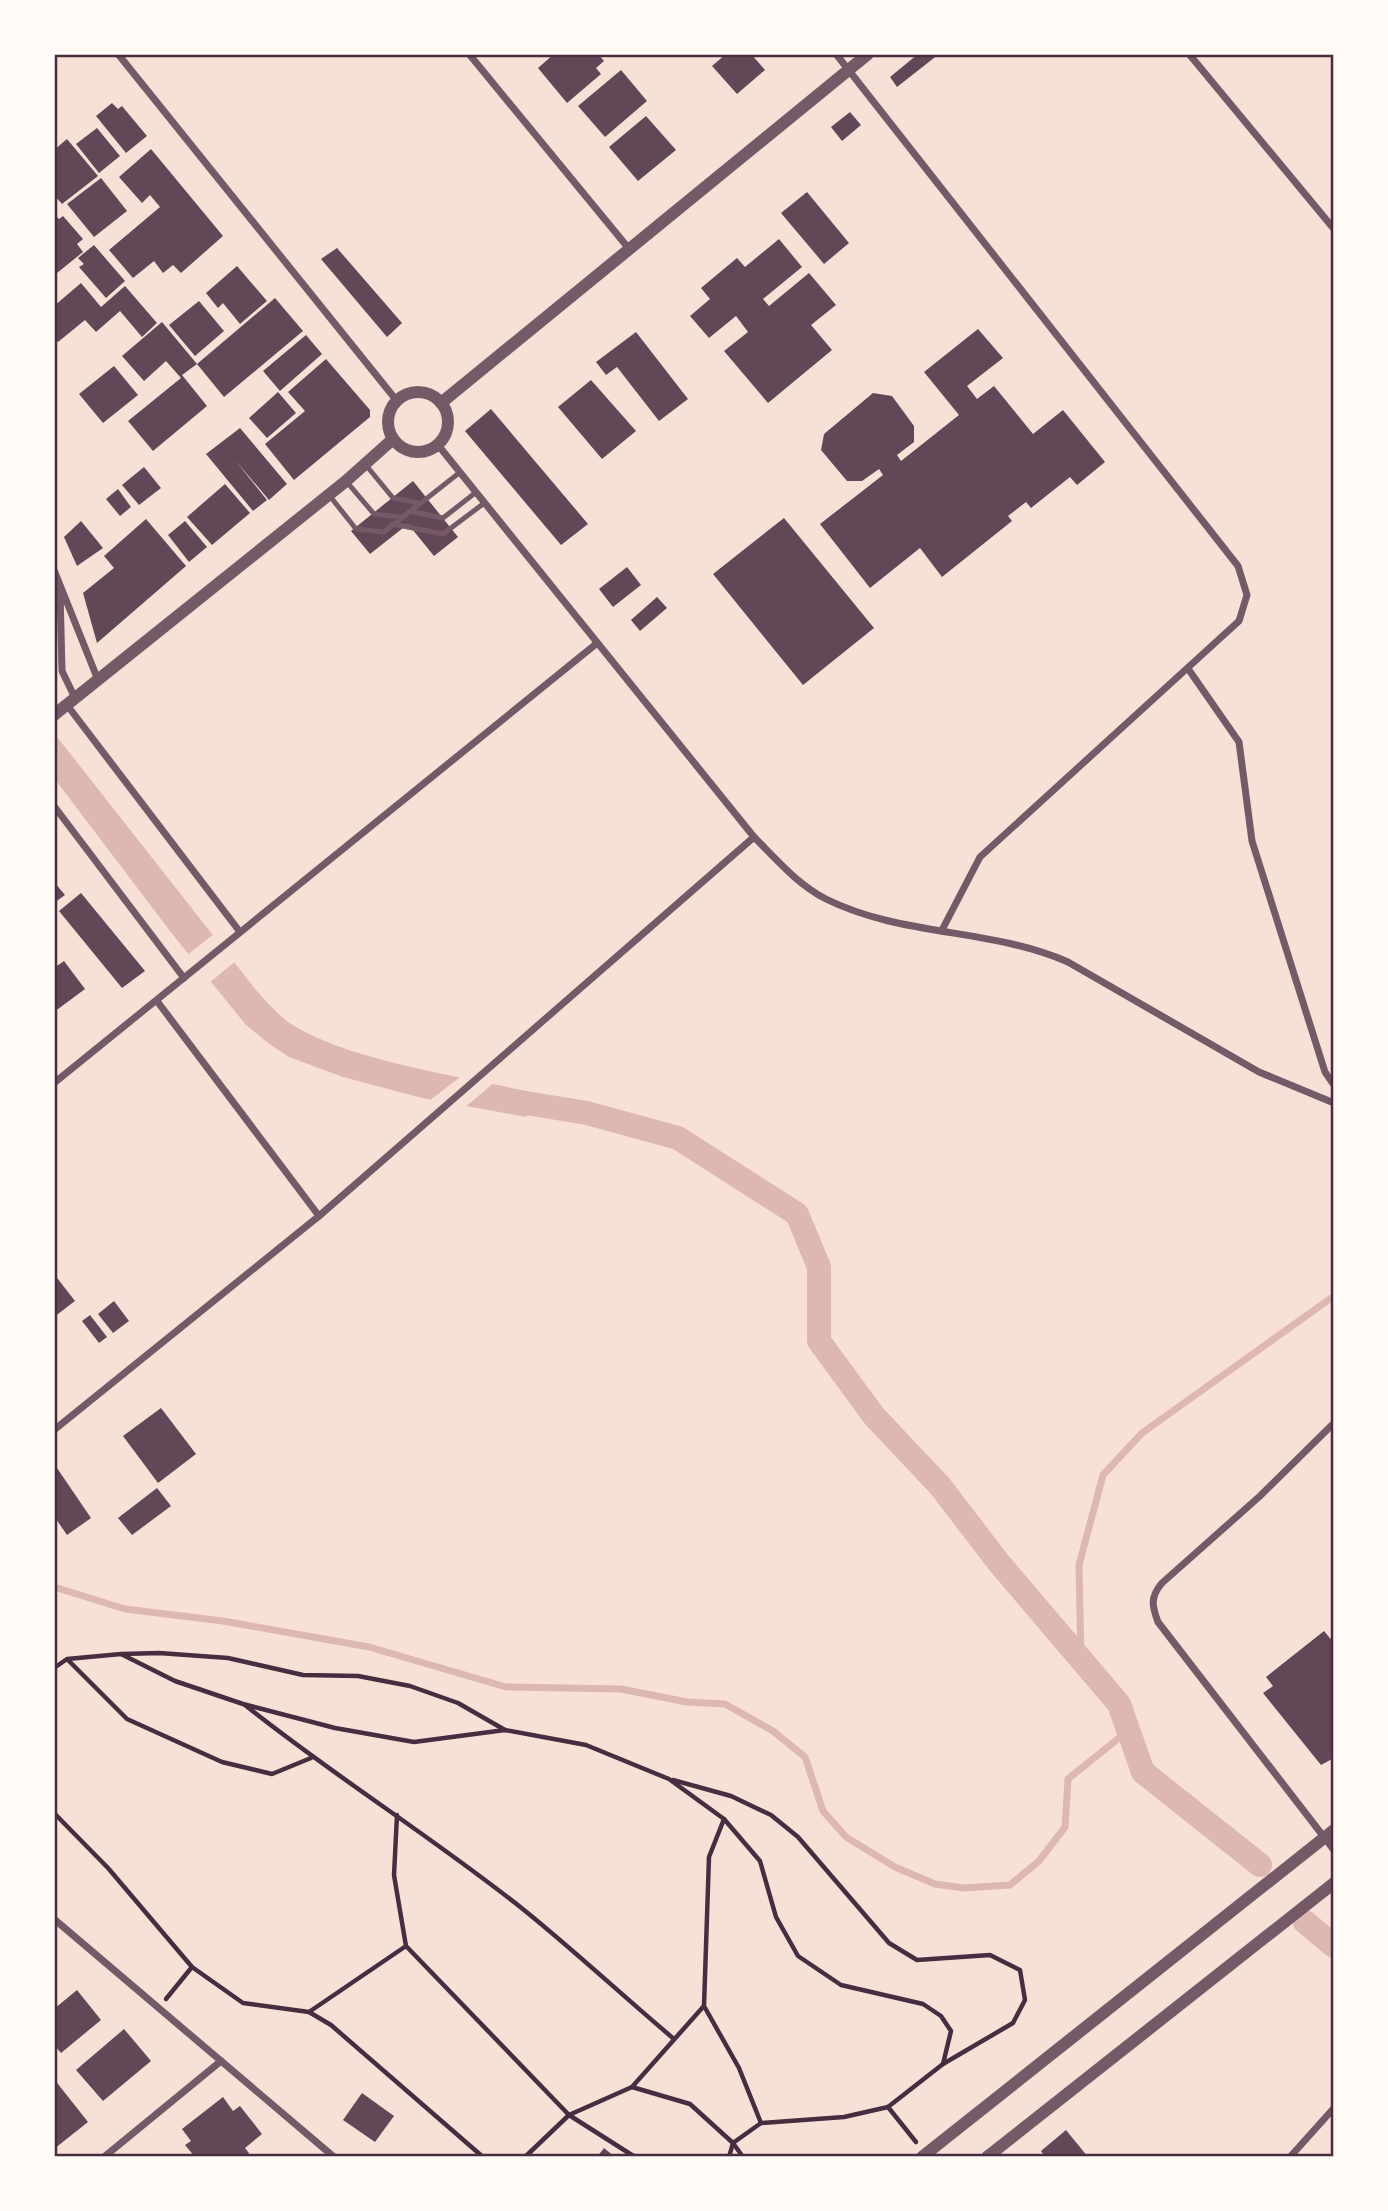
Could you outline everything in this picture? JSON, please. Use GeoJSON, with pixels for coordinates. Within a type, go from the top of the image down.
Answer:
{"type":"FeatureCollection","features":[{"type":"Feature","properties":{"kind":"street"},"geometry":{"type":"LineString","coordinates":[[118,54],[397,401]]}},
{"type":"Feature","properties":{"kind":"street"},"geometry":{"type":"LineString","coordinates":[[469,54],[630,250]]}},
{"type":"Feature","properties":{"kind":"street"},"geometry":{"type":"LineString","coordinates":[[836,54],[1238,565],[1247,595],[1239,621],[1189,670],[980,857],[942,930]]}},
{"type":"Feature","properties":{"kind":"street"},"geometry":{"type":"LineString","coordinates":[[442,403],[868,54]]}},
{"type":"Feature","properties":{"kind":"street"},"geometry":{"type":"LineString","coordinates":[[1189,54],[1334,229]]}},
{"type":"Feature","properties":{"kind":"street"},"geometry":{"type":"LineString","coordinates":[[414,393],[425,393],[442,403],[449,420],[448,429],[438,445],[419,453],[400,446],[393,439],[388,419],[397,401],[414,393]]}},
{"type":"Feature","properties":{"kind":"street"},"geometry":{"type":"LineString","coordinates":[[54,715],[329,495],[393,439]]}},
{"type":"Feature","properties":{"kind":"street"},"geometry":{"type":"LineString","coordinates":[[438,445],[754,837],[798,882],[827,899],[873,918],[1037,948],[1058,957],[1259,1072],[1334,1103]]}},
{"type":"Feature","properties":{"kind":"street"},"geometry":{"type":"LineString","coordinates":[[54,570],[98,680]]}},
{"type":"Feature","properties":{"kind":"street"},"geometry":{"type":"LineString","coordinates":[[60,586],[62,671],[71,702],[240,932]]}},
{"type":"Feature","properties":{"kind":"street"},"geometry":{"type":"LineString","coordinates":[[54,1083],[596,644]]}},
{"type":"Feature","properties":{"kind":"street"},"geometry":{"type":"LineString","coordinates":[[1189,670],[1238,742],[1252,841],[1325,1072],[1334,1085]]}},
{"type":"Feature","properties":{"kind":"street"},"geometry":{"type":"LineString","coordinates":[[54,806],[184,978]]}},
{"type":"Feature","properties":{"kind":"street"},"geometry":{"type":"LineString","coordinates":[[54,1430],[319,1216],[754,837]]}},
{"type":"Feature","properties":{"kind":"street"},"geometry":{"type":"LineString","coordinates":[[157,1001],[319,1216]]}},
{"type":"Feature","properties":{"kind":"street"},"geometry":{"type":"LineString","coordinates":[[1334,1423],[1260,1496],[1162,1583],[1154,1592],[1152,1605],[1158,1622],[1329,1834],[1334,1850]]}},
{"type":"Feature","properties":{"kind":"street"},"geometry":{"type":"LineString","coordinates":[[924,2155],[1329,1834]]}},
{"type":"Feature","properties":{"kind":"street"},"geometry":{"type":"LineString","coordinates":[[987,2157],[1334,1883]]}},
{"type":"Feature","properties":{"kind":"street"},"geometry":{"type":"LineString","coordinates":[[54,1919],[334,2157]]}},
{"type":"Feature","properties":{"kind":"street"},"geometry":{"type":"LineString","coordinates":[[104,2157],[221,2061]]}},
{"type":"Feature","properties":{"kind":"street"},"geometry":{"type":"LineString","coordinates":[[1290,2157],[1334,2108]]}},
{"type":"Feature","properties":{"kind":"lane"},"geometry":{"type":"LineString","coordinates":[[365,464],[393,498],[419,503]]}},
{"type":"Feature","properties":{"kind":"lane"},"geometry":{"type":"LineString","coordinates":[[329,495],[356,529],[384,532],[459,473]]}},
{"type":"Feature","properties":{"kind":"lane"},"geometry":{"type":"LineString","coordinates":[[346,481],[374,514],[402,518]]}},
{"type":"Feature","properties":{"kind":"lane"},"geometry":{"type":"LineString","coordinates":[[410,511],[443,518],[475,493]]}},
{"type":"Feature","properties":{"kind":"lane"},"geometry":{"type":"LineString","coordinates":[[393,524],[443,534],[483,504]]}},
{"type":"Feature","properties":{"kind":"path"},"geometry":{"type":"LineString","coordinates":[[54,1668],[67,1659],[121,1654],[159,1653],[228,1658],[303,1675],[358,1676],[410,1686],[458,1703],[505,1730]]}},
{"type":"Feature","properties":{"kind":"path"},"geometry":{"type":"LineString","coordinates":[[121,1654],[175,1681],[243,1704],[335,1728],[414,1742],[505,1730],[586,1745],[669,1779],[731,1796],[771,1815],[798,1838],[890,1943],[917,1960],[990,1955],[1020,1970],[1025,2000],[1013,2023],[943,2064],[888,2107],[844,2117],[761,2123],[733,2143],[729,2157]]}},
{"type":"Feature","properties":{"kind":"path"},"geometry":{"type":"LineString","coordinates":[[67,1659],[127,1719],[222,1762],[272,1774],[311,1758]]}},
{"type":"Feature","properties":{"kind":"path"},"geometry":{"type":"LineString","coordinates":[[243,1704],[311,1758],[397,1815],[524,1910],[674,2039]]}},
{"type":"Feature","properties":{"kind":"path"},"geometry":{"type":"LineString","coordinates":[[669,1779],[724,1819],[760,1861],[776,1917],[798,1956],[841,1985],[923,2004],[941,2016],[951,2031],[943,2064]]}},
{"type":"Feature","properties":{"kind":"path"},"geometry":{"type":"LineString","coordinates":[[54,1813],[108,1868],[192,1967],[243,2003],[309,2012],[331,2025],[483,2157]]}},
{"type":"Feature","properties":{"kind":"path"},"geometry":{"type":"LineString","coordinates":[[397,1815],[394,1875],[406,1946],[569,2115],[635,2157]]}},
{"type":"Feature","properties":{"kind":"path"},"geometry":{"type":"LineString","coordinates":[[724,1819],[709,1857],[704,2006],[739,2067],[761,2123]]}},
{"type":"Feature","properties":{"kind":"path"},"geometry":{"type":"LineString","coordinates":[[309,2012],[406,1946]]}},
{"type":"Feature","properties":{"kind":"path"},"geometry":{"type":"LineString","coordinates":[[158,2009],[192,1967]]}},
{"type":"Feature","properties":{"kind":"path"},"geometry":{"type":"LineString","coordinates":[[525,2157],[569,2115],[632,2087],[704,2006]]}},
{"type":"Feature","properties":{"kind":"path"},"geometry":{"type":"LineString","coordinates":[[632,2087],[690,2104],[733,2143],[743,2157]]}},
{"type":"Feature","properties":{"kind":"path"},"geometry":{"type":"LineString","coordinates":[[888,2107],[924,2155]]}},
{"type":"Feature","properties":{"kind":"shaded area"},"geometry":{"type":"Polygon","coordinates":[[[54,733],[256,990],[286,1020],[315,1037],[374,1058],[530,1092],[526,1117],[422,1098],[343,1077],[289,1057],[268,1043],[246,1025],[173,935],[54,778],[54,733]]]}},
{"type":"Feature","properties":{"kind":"pier"},"geometry":{"type":"Polygon","coordinates":[[[214,934],[236,961],[209,983],[186,956],[214,934]]]}},
{"type":"Feature","properties":{"kind":"pier"},"geometry":{"type":"Polygon","coordinates":[[[464,1074],[496,1081],[463,1109],[429,1101],[464,1074]]]}},
{"type":"Feature","properties":{"kind":"building"},"geometry":{"type":"Polygon","coordinates":[[[554,54],[598,54],[604,61],[596,68],[601,74],[567,103],[538,68],[554,54]]]}},
{"type":"Feature","properties":{"kind":"building"},"geometry":{"type":"Polygon","coordinates":[[[726,54],[751,54],[765,70],[737,94],[712,66],[726,54]]]}},
{"type":"Feature","properties":{"kind":"building"},"geometry":{"type":"Polygon","coordinates":[[[918,54],[939,54],[897,87],[890,77],[918,54]]]}},
{"type":"Feature","properties":{"kind":"building"},"geometry":{"type":"Polygon","coordinates":[[[621,70],[647,101],[605,137],[578,106],[621,70]]]}},
{"type":"Feature","properties":{"kind":"building"},"geometry":{"type":"Polygon","coordinates":[[[112,103],[118,109],[122,106],[147,136],[126,153],[96,116],[112,103]]]}},
{"type":"Feature","properties":{"kind":"building"},"geometry":{"type":"Polygon","coordinates":[[[850,112],[861,125],[842,141],[831,127],[850,112]]]}},
{"type":"Feature","properties":{"kind":"building"},"geometry":{"type":"Polygon","coordinates":[[[646,116],[676,150],[638,181],[609,147],[646,116]]]}},
{"type":"Feature","properties":{"kind":"building"},"geometry":{"type":"Polygon","coordinates":[[[97,128],[120,156],[99,173],[76,144],[97,128]]]}},
{"type":"Feature","properties":{"kind":"building"},"geometry":{"type":"Polygon","coordinates":[[[67,139],[98,176],[62,204],[54,195],[54,150],[67,139]]]}},
{"type":"Feature","properties":{"kind":"building"},"geometry":{"type":"Polygon","coordinates":[[[151,149],[223,236],[181,273],[173,265],[163,273],[154,261],[133,278],[109,250],[160,207],[150,195],[142,203],[119,177],[151,149]]]}},
{"type":"Feature","properties":{"kind":"building"},"geometry":{"type":"Polygon","coordinates":[[[101,178],[127,211],[94,237],[67,204],[101,178]]]}},
{"type":"Feature","properties":{"kind":"building"},"geometry":{"type":"Polygon","coordinates":[[[807,192],[849,243],[824,264],[781,213],[807,192]]]}},
{"type":"Feature","properties":{"kind":"building"},"geometry":{"type":"Polygon","coordinates":[[[54,214],[59,219],[63,216],[83,239],[77,244],[83,252],[57,273],[54,269],[54,214]]]}},
{"type":"Feature","properties":{"kind":"building"},"geometry":{"type":"Polygon","coordinates":[[[779,239],[802,267],[763,299],[769,306],[809,273],[836,305],[811,325],[832,350],[768,403],[724,351],[748,332],[736,316],[709,338],[690,316],[710,299],[701,288],[737,258],[745,267],[779,239]]]}},
{"type":"Feature","properties":{"kind":"building"},"geometry":{"type":"Polygon","coordinates":[[[94,245],[125,281],[106,298],[79,267],[84,264],[78,258],[94,245]]]}},
{"type":"Feature","properties":{"kind":"building"},"geometry":{"type":"Polygon","coordinates":[[[337,248],[402,323],[387,337],[321,259],[337,248]]]}},
{"type":"Feature","properties":{"kind":"building"},"geometry":{"type":"Polygon","coordinates":[[[237,266],[267,301],[240,324],[223,303],[218,308],[206,293],[237,266]]]}},
{"type":"Feature","properties":{"kind":"building"},"geometry":{"type":"Polygon","coordinates":[[[81,283],[101,307],[125,286],[157,323],[142,337],[120,311],[96,332],[85,320],[58,342],[54,338],[54,306],[81,283]]]}},
{"type":"Feature","properties":{"kind":"building"},"geometry":{"type":"Polygon","coordinates":[[[275,298],[303,331],[224,397],[197,364],[275,298]]]}},
{"type":"Feature","properties":{"kind":"building"},"geometry":{"type":"Polygon","coordinates":[[[199,301],[224,331],[195,356],[169,325],[199,301]]]}},
{"type":"Feature","properties":{"kind":"building"},"geometry":{"type":"Polygon","coordinates":[[[162,322],[197,364],[182,375],[207,406],[153,451],[128,421],[181,378],[166,361],[144,381],[122,356],[162,322]]]}},
{"type":"Feature","properties":{"kind":"building"},"geometry":{"type":"Polygon","coordinates":[[[978,329],[1003,358],[967,386],[977,399],[994,386],[1033,434],[1063,410],[1105,462],[1077,485],[1070,477],[1031,508],[1026,502],[1008,516],[1012,521],[942,577],[920,548],[870,588],[820,524],[883,475],[879,469],[862,481],[847,481],[821,450],[824,434],[873,393],[892,396],[914,426],[914,442],[897,455],[901,461],[959,415],[924,372],[978,329]]]}},
{"type":"Feature","properties":{"kind":"building"},"geometry":{"type":"Polygon","coordinates":[[[636,332],[688,399],[659,421],[617,367],[606,375],[596,362],[636,332]]]}},
{"type":"Feature","properties":{"kind":"building"},"geometry":{"type":"Polygon","coordinates":[[[306,335],[322,354],[280,391],[263,371],[306,335]]]}},
{"type":"Feature","properties":{"kind":"building"},"geometry":{"type":"Polygon","coordinates":[[[326,359],[370,410],[370,417],[294,480],[265,444],[305,411],[288,392],[326,359]]]}},
{"type":"Feature","properties":{"kind":"building"},"geometry":{"type":"Polygon","coordinates":[[[114,366],[138,395],[103,423],[79,394],[114,366]]]}},
{"type":"Feature","properties":{"kind":"building"},"geometry":{"type":"Polygon","coordinates":[[[591,380],[636,431],[602,459],[558,407],[591,380]]]}},
{"type":"Feature","properties":{"kind":"building"},"geometry":{"type":"Polygon","coordinates":[[[278,392],[296,413],[267,438],[249,418],[278,392]]]}},
{"type":"Feature","properties":{"kind":"building"},"geometry":{"type":"Polygon","coordinates":[[[491,409],[588,524],[561,545],[465,431],[491,409]]]}},
{"type":"Feature","properties":{"kind":"building"},"geometry":{"type":"Polygon","coordinates":[[[240,428],[287,484],[269,500],[235,460],[267,500],[253,511],[206,454],[240,428]]]}},
{"type":"Feature","properties":{"kind":"building"},"geometry":{"type":"Polygon","coordinates":[[[144,467],[161,488],[139,505],[122,485],[144,467]]]}},
{"type":"Feature","properties":{"kind":"building"},"geometry":{"type":"Polygon","coordinates":[[[413,481],[458,537],[434,556],[408,524],[370,554],[351,531],[413,481]]]}},
{"type":"Feature","properties":{"kind":"building"},"geometry":{"type":"Polygon","coordinates":[[[225,484],[250,513],[212,545],[187,517],[225,484]]]}},
{"type":"Feature","properties":{"kind":"building"},"geometry":{"type":"Polygon","coordinates":[[[118,489],[131,507],[120,516],[106,499],[118,489]]]}},
{"type":"Feature","properties":{"kind":"building"},"geometry":{"type":"Polygon","coordinates":[[[784,518],[874,628],[803,685],[713,574],[784,518]]]}},
{"type":"Feature","properties":{"kind":"building"},"geometry":{"type":"Polygon","coordinates":[[[146,519],[186,566],[97,643],[83,593],[114,568],[104,556],[146,519]]]}},
{"type":"Feature","properties":{"kind":"building"},"geometry":{"type":"Polygon","coordinates":[[[81,521],[103,548],[77,566],[64,537],[81,521]]]}},
{"type":"Feature","properties":{"kind":"building"},"geometry":{"type":"Polygon","coordinates":[[[185,521],[207,547],[189,562],[168,535],[185,521]]]}},
{"type":"Feature","properties":{"kind":"building"},"geometry":{"type":"Polygon","coordinates":[[[627,567],[641,585],[613,607],[599,589],[627,567]]]}},
{"type":"Feature","properties":{"kind":"building"},"geometry":{"type":"Polygon","coordinates":[[[657,597],[667,608],[640,631],[631,620],[657,597]]]}},
{"type":"Feature","properties":{"kind":"building"},"geometry":{"type":"Polygon","coordinates":[[[54,882],[65,895],[54,903],[54,882]]]}},
{"type":"Feature","properties":{"kind":"building"},"geometry":{"type":"Polygon","coordinates":[[[81,893],[145,971],[122,988],[59,911],[81,893]]]}},
{"type":"Feature","properties":{"kind":"building"},"geometry":{"type":"Polygon","coordinates":[[[64,961],[85,989],[54,1012],[54,968],[64,961]]]}},
{"type":"Feature","properties":{"kind":"building"},"geometry":{"type":"Polygon","coordinates":[[[54,1274],[75,1301],[54,1317],[54,1274]]]}},
{"type":"Feature","properties":{"kind":"building"},"geometry":{"type":"Polygon","coordinates":[[[114,1301],[129,1321],[113,1333],[98,1314],[114,1301]]]}},
{"type":"Feature","properties":{"kind":"building"},"geometry":{"type":"Polygon","coordinates":[[[90,1315],[107,1337],[99,1343],[82,1321],[90,1315]]]}},
{"type":"Feature","properties":{"kind":"building"},"geometry":{"type":"Polygon","coordinates":[[[161,1408],[196,1454],[158,1483],[123,1436],[161,1408]]]}},
{"type":"Feature","properties":{"kind":"building"},"geometry":{"type":"Polygon","coordinates":[[[57,1468],[91,1518],[67,1535],[54,1516],[57,1468]]]}},
{"type":"Feature","properties":{"kind":"building"},"geometry":{"type":"Polygon","coordinates":[[[157,1488],[171,1506],[132,1535],[118,1518],[157,1488]]]}},
{"type":"Feature","properties":{"kind":"building"},"geometry":{"type":"Polygon","coordinates":[[[1324,1631],[1334,1643],[1334,1758],[1321,1765],[1263,1693],[1273,1686],[1266,1677],[1324,1631]]]}},
{"type":"Feature","properties":{"kind":"building"},"geometry":{"type":"Polygon","coordinates":[[[77,1990],[101,2020],[61,2053],[54,2045],[54,2009],[77,1990]]]}},
{"type":"Feature","properties":{"kind":"building"},"geometry":{"type":"Polygon","coordinates":[[[124,2029],[151,2061],[103,2101],[76,2070],[124,2029]]]}},
{"type":"Feature","properties":{"kind":"building"},"geometry":{"type":"Polygon","coordinates":[[[54,2079],[88,2122],[54,2149],[54,2079]]]}},
{"type":"Feature","properties":{"kind":"building"},"geometry":{"type":"Polygon","coordinates":[[[362,2093],[394,2116],[375,2142],[343,2120],[362,2093]]]}},
{"type":"Feature","properties":{"kind":"building"},"geometry":{"type":"Polygon","coordinates":[[[223,2097],[233,2111],[240,2106],[262,2134],[245,2148],[249,2153],[245,2157],[195,2157],[185,2145],[191,2141],[182,2129],[223,2097]]]}},
{"type":"Feature","properties":{"kind":"building"},"geometry":{"type":"Polygon","coordinates":[[[1066,2130],[1088,2157],[1045,2157],[1041,2151],[1066,2130]]]}},
{"type":"Feature","properties":{"kind":"building"},"geometry":{"type":"Polygon","coordinates":[[[604,2148],[615,2157],[597,2157],[604,2148]]]}},
{"type":"Feature","properties":{"kind":"waterway"},"geometry":{"type":"LineString","coordinates":[[495,1098],[587,1113],[678,1138],[797,1214],[819,1267],[819,1341],[874,1416],[940,1486],[999,1563],[1119,1704],[1143,1772],[1260,1865]]}},
{"type":"Feature","properties":{"kind":"waterway"},"geometry":{"type":"LineString","coordinates":[[1081,1661],[1079,1565],[1103,1475],[1142,1433],[1334,1296]]}},
{"type":"Feature","properties":{"kind":"waterway"},"geometry":{"type":"LineString","coordinates":[[54,1587],[125,1609],[223,1621],[369,1647],[506,1687],[621,1689],[687,1702],[725,1704],[773,1731],[805,1757],[823,1811],[846,1837],[895,1867],[935,1884],[964,1888],[1010,1885],[1039,1861],[1065,1827],[1068,1779],[1119,1738],[1132,1740]]}},
{"type":"Feature","properties":{"kind":"waterway"},"geometry":{"type":"LineString","coordinates":[[1305,1922],[1334,1946]]}}]}
